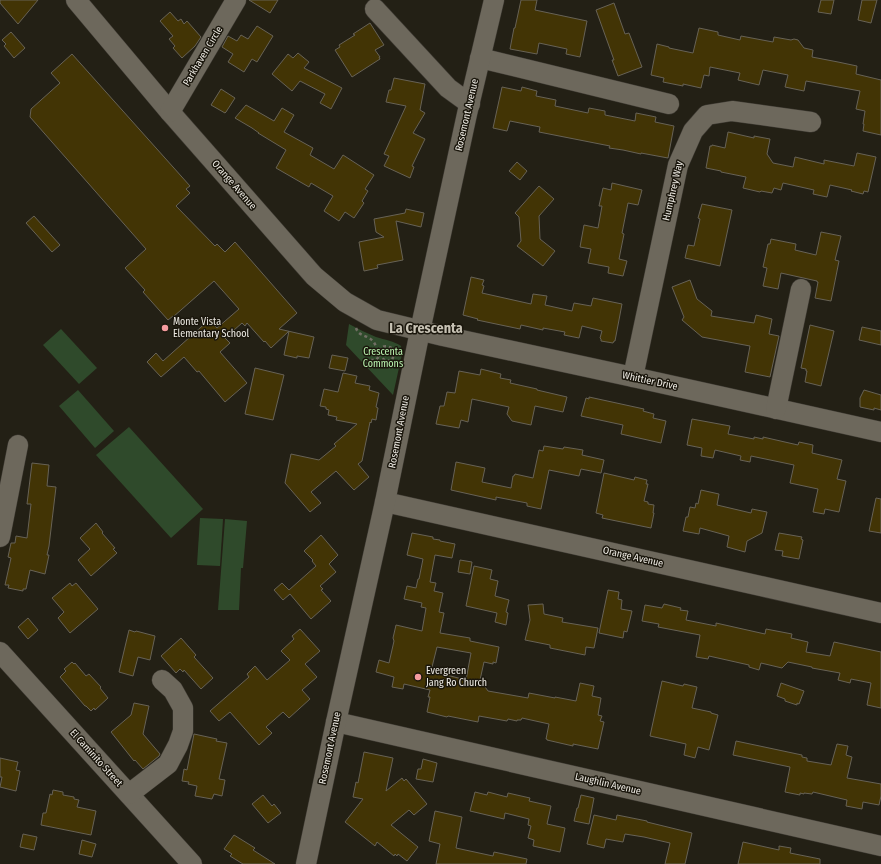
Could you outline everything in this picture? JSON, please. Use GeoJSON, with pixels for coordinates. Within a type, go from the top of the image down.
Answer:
{"type":"FeatureCollection","features":[{"type":"Feature","properties":{"kind":"street","name":"Parkhaven Circle"},"geometry":{"type":"LineString","coordinates":[[170,112],[236,0]]}},
{"type":"Feature","properties":{"kind":"street","name":"Rosemont Avenue"},"geometry":{"type":"LineString","coordinates":[[306,864],[385,502],[420,331],[494,0]]}},
{"type":"Feature","properties":{"kind":"street","name":"Orange Avenue"},"geometry":{"type":"LineString","coordinates":[[82,2],[170,112],[314,276],[345,302],[377,320],[420,331]]}},
{"type":"Feature","properties":{"kind":"street"},"geometry":{"type":"LineString","coordinates":[[375,9],[448,88],[470,104]]}},
{"type":"Feature","properties":{"kind":"street"},"geometry":{"type":"LineString","coordinates":[[480,58],[669,104]]}},
{"type":"Feature","properties":{"kind":"street","name":"Humphrey Way"},"geometry":{"type":"LineString","coordinates":[[633,377],[678,164],[693,131],[707,115],[732,111],[811,122]]}},
{"type":"Feature","properties":{"kind":"street"},"geometry":{"type":"LineString","coordinates":[[776,409],[801,289]]}},
{"type":"Feature","properties":{"kind":"street","name":"Whittier Drive"},"geometry":{"type":"LineString","coordinates":[[420,331],[881,432]]}},
{"type":"Feature","properties":{"kind":"street"},"geometry":{"type":"LineString","coordinates":[[0,537],[18,445]]}},
{"type":"Feature","properties":{"kind":"street","name":"Orange Avenue"},"geometry":{"type":"LineString","coordinates":[[385,502],[881,613]]}},
{"type":"Feature","properties":{"kind":"street","name":"El Caminito Street"},"geometry":{"type":"LineString","coordinates":[[0,652],[192,864]]}},
{"type":"Feature","properties":{"kind":"street"},"geometry":{"type":"LineString","coordinates":[[129,794],[168,764],[178,745],[183,730],[183,708],[172,690],[162,680]]}},
{"type":"Feature","properties":{"kind":"street","name":"Laughlin Avenue"},"geometry":{"type":"LineString","coordinates":[[336,722],[881,846]]}},
{"type":"Feature","properties":{"kind":"path"},"geometry":{"type":"LineString","coordinates":[[356,328],[358,332],[367,336],[371,340],[384,360],[396,366],[399,370]]}},
{"type":"Feature","properties":{"kind":"path"},"geometry":{"type":"LineString","coordinates":[[378,352],[383,346],[393,348],[394,353],[392,360],[387,361]]}},
{"type":"Feature","properties":{"kind":"path"},"geometry":{"type":"LineString","coordinates":[[371,360],[376,360],[380,355]]}},
{"type":"Feature","properties":{"kind":"green space","name":"Crescenta Commons"},"geometry":{"type":"Polygon","coordinates":[[[349,324],[376,337],[401,346],[402,354],[393,395],[346,345],[349,324]]]}},
{"type":"Feature","properties":{"kind":"green space"},"geometry":{"type":"Polygon","coordinates":[[[61,329],[97,368],[79,384],[43,345],[61,329]]]}},
{"type":"Feature","properties":{"kind":"green space"},"geometry":{"type":"Polygon","coordinates":[[[78,390],[114,431],[95,448],[59,406],[78,390]]]}},
{"type":"Feature","properties":{"kind":"green space"},"geometry":{"type":"Polygon","coordinates":[[[129,427],[203,509],[171,538],[96,455],[129,427]]]}},
{"type":"Feature","properties":{"kind":"green space"},"geometry":{"type":"Polygon","coordinates":[[[200,518],[223,519],[220,566],[197,565],[200,518]]]}},
{"type":"Feature","properties":{"kind":"green space"},"geometry":{"type":"Polygon","coordinates":[[[225,519],[247,521],[243,568],[241,568],[239,610],[218,610],[225,519]]]}},
{"type":"Feature","properties":{"kind":"building"},"geometry":{"type":"Polygon","coordinates":[[[0,0],[38,0],[18,24],[0,3],[0,0]]]}},
{"type":"Feature","properties":{"kind":"building"},"geometry":{"type":"Polygon","coordinates":[[[249,0],[278,0],[270,13],[249,0]]]}},
{"type":"Feature","properties":{"kind":"building"},"geometry":{"type":"Polygon","coordinates":[[[521,0],[537,0],[535,10],[587,21],[580,57],[566,54],[567,49],[539,43],[537,54],[510,49],[521,0]]]}},
{"type":"Feature","properties":{"kind":"building"},"geometry":{"type":"Polygon","coordinates":[[[821,0],[834,0],[831,14],[818,12],[821,0]]]}},
{"type":"Feature","properties":{"kind":"building"},"geometry":{"type":"Polygon","coordinates":[[[862,0],[877,0],[871,23],[858,20],[862,0]]]}},
{"type":"Feature","properties":{"kind":"building"},"geometry":{"type":"Polygon","coordinates":[[[614,3],[625,34],[629,33],[642,67],[618,76],[612,60],[614,60],[596,10],[614,3]]]}},
{"type":"Feature","properties":{"kind":"building"},"geometry":{"type":"Polygon","coordinates":[[[170,12],[178,21],[181,19],[184,24],[187,21],[201,37],[195,46],[182,58],[173,48],[175,46],[169,39],[173,36],[160,21],[170,12]]]}},
{"type":"Feature","properties":{"kind":"building"},"geometry":{"type":"Polygon","coordinates":[[[370,23],[384,45],[375,50],[380,59],[352,77],[335,50],[340,47],[339,45],[355,35],[353,34],[370,23]]]}},
{"type":"Feature","properties":{"kind":"building"},"geometry":{"type":"Polygon","coordinates":[[[257,26],[273,36],[257,62],[252,59],[244,72],[228,62],[233,54],[222,47],[228,36],[237,41],[241,35],[248,39],[257,26]]]}},
{"type":"Feature","properties":{"kind":"building"},"geometry":{"type":"Polygon","coordinates":[[[699,28],[718,32],[718,35],[740,40],[741,36],[773,42],[774,37],[798,40],[804,48],[813,50],[812,57],[857,66],[856,74],[881,80],[881,135],[863,131],[865,111],[856,109],[860,91],[806,81],[804,91],[785,87],[788,75],[763,70],[759,85],[738,80],[740,73],[710,67],[709,76],[704,75],[701,88],[663,82],[664,78],[651,75],[657,44],[693,53],[699,28]]]}},
{"type":"Feature","properties":{"kind":"building"},"geometry":{"type":"Polygon","coordinates":[[[11,32],[25,48],[14,58],[4,46],[6,44],[2,40],[11,32]]]}},
{"type":"Feature","properties":{"kind":"building"},"geometry":{"type":"Polygon","coordinates":[[[298,53],[309,62],[304,68],[342,88],[331,109],[320,103],[325,94],[300,81],[292,91],[272,74],[288,54],[293,58],[298,53]]]}},
{"type":"Feature","properties":{"kind":"building"},"geometry":{"type":"Polygon","coordinates":[[[72,54],[190,186],[186,189],[190,193],[176,206],[215,246],[217,244],[225,252],[235,242],[297,313],[279,329],[289,331],[271,348],[247,323],[245,326],[242,323],[225,338],[230,343],[220,352],[247,383],[225,402],[199,371],[197,372],[184,357],[161,377],[147,362],[156,353],[163,361],[209,320],[217,328],[239,309],[214,281],[168,320],[143,292],[145,290],[125,268],[146,249],[30,117],[31,109],[60,83],[51,73],[72,54]]]}},
{"type":"Feature","properties":{"kind":"building"},"geometry":{"type":"Polygon","coordinates":[[[394,78],[425,84],[420,110],[425,113],[413,133],[425,139],[412,166],[414,167],[410,178],[384,166],[389,156],[384,154],[406,106],[386,102],[394,78]]]}},
{"type":"Feature","properties":{"kind":"building"},"geometry":{"type":"Polygon","coordinates":[[[502,87],[521,91],[522,87],[537,91],[536,96],[556,100],[555,106],[588,113],[589,108],[605,111],[605,115],[635,121],[636,113],[656,117],[655,122],[674,126],[668,158],[609,148],[610,146],[539,132],[540,127],[510,121],[507,131],[493,128],[502,87]]]}},
{"type":"Feature","properties":{"kind":"building"},"geometry":{"type":"Polygon","coordinates":[[[221,89],[235,98],[225,113],[211,105],[221,89]]]}},
{"type":"Feature","properties":{"kind":"building"},"geometry":{"type":"Polygon","coordinates":[[[246,105],[274,121],[282,108],[294,115],[284,132],[313,148],[310,155],[334,169],[343,155],[374,175],[365,189],[368,191],[362,201],[364,203],[354,218],[345,212],[339,221],[324,211],[333,196],[311,183],[309,187],[276,168],[286,150],[235,118],[246,105]]]}},
{"type":"Feature","properties":{"kind":"building"},"geometry":{"type":"Polygon","coordinates":[[[728,132],[754,138],[754,136],[770,139],[767,154],[773,163],[793,167],[795,157],[824,164],[824,160],[854,166],[857,153],[876,157],[868,192],[864,191],[863,194],[830,185],[827,197],[813,194],[814,190],[783,183],[781,190],[774,188],[772,193],[743,188],[746,177],[706,168],[710,146],[712,145],[725,148],[728,132]]]}},
{"type":"Feature","properties":{"kind":"building"},"geometry":{"type":"Polygon","coordinates":[[[517,162],[527,171],[520,180],[509,171],[517,162]]]}},
{"type":"Feature","properties":{"kind":"building"},"geometry":{"type":"Polygon","coordinates":[[[612,183],[642,190],[638,205],[628,203],[619,259],[627,261],[623,276],[608,273],[609,267],[588,263],[591,249],[580,247],[584,225],[598,228],[602,206],[599,206],[603,188],[611,190],[612,183]]]}},
{"type":"Feature","properties":{"kind":"building"},"geometry":{"type":"Polygon","coordinates":[[[539,186],[554,199],[539,216],[540,239],[555,251],[543,266],[517,246],[521,241],[519,217],[515,213],[539,186]]]}},
{"type":"Feature","properties":{"kind":"building"},"geometry":{"type":"Polygon","coordinates":[[[702,204],[732,210],[720,266],[685,258],[688,245],[694,246],[700,219],[698,218],[702,204]]]}},
{"type":"Feature","properties":{"kind":"building"},"geometry":{"type":"Polygon","coordinates":[[[406,209],[424,213],[421,227],[396,221],[403,260],[377,265],[378,268],[364,271],[359,242],[384,237],[376,232],[374,219],[405,213],[406,209]]]}},
{"type":"Feature","properties":{"kind":"building"},"geometry":{"type":"Polygon","coordinates":[[[34,216],[60,245],[52,252],[26,223],[34,216]]]}},
{"type":"Feature","properties":{"kind":"building"},"geometry":{"type":"Polygon","coordinates":[[[821,232],[841,236],[835,260],[839,261],[831,301],[815,298],[817,281],[781,273],[778,289],[763,286],[767,268],[763,267],[768,244],[770,244],[771,239],[796,244],[795,250],[816,255],[821,232]]]}},
{"type":"Feature","properties":{"kind":"building"},"geometry":{"type":"Polygon","coordinates":[[[471,277],[484,280],[482,285],[484,286],[482,293],[531,304],[533,294],[547,296],[545,305],[572,311],[574,303],[591,306],[593,298],[622,304],[615,341],[613,343],[601,341],[600,338],[602,331],[582,326],[579,338],[564,335],[565,332],[543,328],[543,330],[521,325],[520,329],[477,320],[478,319],[463,315],[471,277]]]}},
{"type":"Feature","properties":{"kind":"building"},"geometry":{"type":"Polygon","coordinates":[[[690,280],[697,299],[712,311],[711,316],[754,323],[756,315],[772,319],[769,334],[779,336],[770,377],[745,372],[750,346],[702,337],[682,320],[684,317],[672,287],[690,280]]]}},
{"type":"Feature","properties":{"kind":"building"},"geometry":{"type":"Polygon","coordinates":[[[810,325],[834,331],[821,386],[805,382],[807,371],[806,369],[801,368],[810,325]]]}},
{"type":"Feature","properties":{"kind":"building"},"geometry":{"type":"Polygon","coordinates":[[[862,327],[881,331],[881,345],[859,340],[862,327]]]}},
{"type":"Feature","properties":{"kind":"building"},"geometry":{"type":"Polygon","coordinates":[[[289,331],[314,337],[309,358],[297,356],[297,358],[284,355],[289,331]]]}},
{"type":"Feature","properties":{"kind":"building"},"geometry":{"type":"Polygon","coordinates":[[[332,355],[348,358],[345,371],[329,368],[332,355]]]}},
{"type":"Feature","properties":{"kind":"building"},"geometry":{"type":"Polygon","coordinates":[[[255,368],[284,375],[273,420],[245,414],[255,368]]]}},
{"type":"Feature","properties":{"kind":"building"},"geometry":{"type":"Polygon","coordinates":[[[481,369],[501,374],[500,378],[511,380],[510,383],[567,397],[563,412],[535,406],[531,425],[512,421],[507,414],[509,407],[472,399],[468,422],[461,420],[459,428],[436,424],[440,406],[444,406],[447,392],[455,393],[459,371],[480,375],[481,369]]]}},
{"type":"Feature","properties":{"kind":"building"},"geometry":{"type":"Polygon","coordinates":[[[343,373],[357,376],[355,383],[370,386],[369,390],[379,393],[376,407],[378,408],[376,420],[372,419],[371,423],[370,422],[362,461],[358,464],[369,477],[354,490],[336,471],[311,492],[321,503],[310,512],[285,483],[291,454],[319,460],[336,446],[334,444],[357,424],[336,420],[337,417],[328,415],[329,410],[326,409],[326,407],[320,406],[324,389],[338,392],[343,373]]]}},
{"type":"Feature","properties":{"kind":"building"},"geometry":{"type":"Polygon","coordinates":[[[864,390],[881,395],[881,410],[860,407],[860,398],[864,390]]]}},
{"type":"Feature","properties":{"kind":"building"},"geometry":{"type":"Polygon","coordinates":[[[589,397],[644,409],[643,411],[654,414],[653,418],[666,421],[661,443],[621,434],[623,425],[581,416],[586,398],[589,399],[589,397]]]}},
{"type":"Feature","properties":{"kind":"building"},"geometry":{"type":"Polygon","coordinates":[[[692,419],[730,426],[728,434],[754,439],[754,437],[763,439],[763,437],[798,445],[799,442],[813,445],[812,453],[842,460],[837,479],[846,481],[839,512],[825,509],[824,514],[813,512],[818,489],[790,483],[794,465],[751,456],[750,462],[740,460],[741,456],[715,450],[713,458],[701,456],[702,448],[687,445],[692,419]]]}},
{"type":"Feature","properties":{"kind":"building"},"geometry":{"type":"Polygon","coordinates":[[[544,446],[583,450],[582,455],[604,460],[601,473],[581,469],[579,476],[549,470],[541,509],[527,506],[527,503],[496,497],[496,500],[451,490],[456,462],[485,468],[482,482],[511,488],[513,476],[515,474],[533,478],[539,450],[543,451],[544,446]]]}},
{"type":"Feature","properties":{"kind":"building"},"geometry":{"type":"Polygon","coordinates":[[[32,463],[49,465],[47,486],[56,487],[47,555],[49,555],[45,574],[30,570],[26,589],[23,589],[23,591],[8,588],[9,585],[5,585],[11,558],[8,557],[11,543],[15,543],[16,536],[27,538],[31,504],[27,504],[32,463]]]}},
{"type":"Feature","properties":{"kind":"building"},"geometry":{"type":"Polygon","coordinates":[[[604,473],[634,480],[635,477],[647,480],[646,484],[648,484],[644,501],[648,502],[648,504],[654,505],[651,528],[602,518],[603,515],[596,513],[604,473]]]}},
{"type":"Feature","properties":{"kind":"building"},"geometry":{"type":"Polygon","coordinates":[[[701,490],[719,494],[717,505],[751,513],[752,509],[767,512],[762,533],[747,541],[745,552],[727,547],[729,536],[700,528],[699,534],[683,531],[690,507],[695,508],[696,503],[698,504],[701,490]]]}},
{"type":"Feature","properties":{"kind":"building"},"geometry":{"type":"Polygon","coordinates":[[[876,498],[881,499],[881,533],[869,531],[876,498]]]}},
{"type":"Feature","properties":{"kind":"building"},"geometry":{"type":"Polygon","coordinates":[[[96,523],[103,532],[102,533],[115,548],[113,549],[117,553],[91,576],[78,560],[90,549],[80,538],[96,523]]]}},
{"type":"Feature","properties":{"kind":"building"},"geometry":{"type":"Polygon","coordinates":[[[412,533],[433,537],[433,539],[455,544],[452,558],[435,555],[430,582],[436,583],[434,591],[443,593],[439,612],[444,613],[440,633],[470,638],[470,641],[499,647],[496,663],[493,662],[493,664],[484,662],[480,680],[488,691],[528,698],[529,693],[576,701],[580,683],[594,686],[592,696],[601,698],[598,715],[602,716],[600,721],[604,722],[598,749],[573,744],[573,746],[547,740],[549,724],[522,718],[521,720],[517,721],[508,719],[507,721],[479,716],[478,722],[427,712],[430,690],[404,684],[403,689],[392,687],[394,677],[376,672],[379,660],[389,663],[396,625],[422,631],[426,608],[421,607],[422,603],[404,599],[407,586],[416,588],[423,559],[407,555],[412,533]],[[437,647],[431,671],[466,680],[471,653],[437,647]]]}},
{"type":"Feature","properties":{"kind":"building"},"geometry":{"type":"Polygon","coordinates":[[[779,533],[802,537],[801,539],[803,540],[799,559],[782,556],[783,551],[775,550],[779,533]]]}},
{"type":"Feature","properties":{"kind":"building"},"geometry":{"type":"Polygon","coordinates":[[[321,535],[338,555],[329,564],[336,572],[320,586],[323,589],[321,590],[331,601],[311,619],[290,594],[283,600],[274,590],[282,583],[289,590],[316,566],[312,561],[313,560],[304,551],[321,535]]]}},
{"type":"Feature","properties":{"kind":"building"},"geometry":{"type":"Polygon","coordinates":[[[460,560],[472,562],[470,574],[458,572],[460,560]]]}},
{"type":"Feature","properties":{"kind":"building"},"geometry":{"type":"Polygon","coordinates":[[[474,566],[492,570],[490,579],[498,581],[495,596],[509,600],[506,612],[508,613],[506,625],[495,622],[497,613],[466,606],[474,566]]]}},
{"type":"Feature","properties":{"kind":"building"},"geometry":{"type":"Polygon","coordinates":[[[70,583],[72,586],[76,583],[98,609],[70,633],[58,618],[64,612],[52,598],[70,583]]]}},
{"type":"Feature","properties":{"kind":"building"},"geometry":{"type":"Polygon","coordinates":[[[608,590],[619,592],[618,599],[622,600],[621,609],[632,611],[627,632],[624,631],[623,638],[599,633],[608,590]]]}},
{"type":"Feature","properties":{"kind":"building"},"geometry":{"type":"Polygon","coordinates":[[[543,604],[544,614],[563,618],[562,622],[598,628],[594,648],[586,647],[585,655],[550,648],[550,645],[525,640],[530,620],[528,605],[543,604]]]}},
{"type":"Feature","properties":{"kind":"building"},"geometry":{"type":"Polygon","coordinates":[[[664,604],[681,608],[680,610],[688,611],[686,620],[716,626],[716,623],[765,634],[766,629],[792,634],[791,638],[808,642],[806,652],[830,656],[834,642],[881,652],[881,708],[867,705],[871,683],[851,679],[850,683],[838,680],[840,673],[788,662],[782,668],[761,663],[759,670],[749,667],[749,665],[709,656],[708,659],[696,657],[700,635],[658,627],[659,624],[642,621],[645,605],[662,608],[664,604]]]}},
{"type":"Feature","properties":{"kind":"building"},"geometry":{"type":"Polygon","coordinates":[[[28,618],[38,630],[28,639],[18,627],[28,618]]]}},
{"type":"Feature","properties":{"kind":"building"},"geometry":{"type":"Polygon","coordinates":[[[300,629],[320,651],[305,664],[317,677],[302,690],[310,699],[289,718],[283,712],[266,727],[272,733],[259,745],[230,712],[219,721],[210,711],[249,677],[247,674],[255,666],[267,680],[290,660],[281,651],[294,639],[292,636],[300,629]]]}},
{"type":"Feature","properties":{"kind":"building"},"geometry":{"type":"Polygon","coordinates":[[[129,630],[155,636],[150,660],[138,657],[133,676],[119,672],[129,630]]]}},
{"type":"Feature","properties":{"kind":"building"},"geometry":{"type":"Polygon","coordinates":[[[181,638],[196,655],[194,657],[213,678],[201,689],[184,670],[183,672],[180,669],[176,673],[161,656],[181,638]]]}},
{"type":"Feature","properties":{"kind":"building"},"geometry":{"type":"Polygon","coordinates":[[[72,662],[74,664],[75,663],[86,676],[89,674],[101,687],[100,688],[108,698],[95,710],[94,708],[91,711],[85,706],[60,677],[66,671],[64,669],[72,662]]]}},
{"type":"Feature","properties":{"kind":"building"},"geometry":{"type":"Polygon","coordinates":[[[662,681],[683,686],[684,684],[697,687],[692,708],[718,715],[709,750],[698,747],[695,758],[684,755],[686,744],[650,736],[662,681]]]}},
{"type":"Feature","properties":{"kind":"building"},"geometry":{"type":"Polygon","coordinates":[[[781,683],[804,691],[799,704],[797,703],[797,705],[785,701],[785,699],[777,696],[781,683]]]}},
{"type":"Feature","properties":{"kind":"building"},"geometry":{"type":"Polygon","coordinates":[[[134,703],[149,706],[143,734],[160,754],[143,769],[135,760],[134,761],[111,732],[131,715],[134,703]]]}},
{"type":"Feature","properties":{"kind":"building"},"geometry":{"type":"Polygon","coordinates":[[[194,734],[217,739],[216,741],[227,743],[219,779],[225,780],[222,796],[214,794],[212,799],[195,796],[197,786],[188,784],[189,782],[182,781],[184,769],[187,770],[194,734]]]}},
{"type":"Feature","properties":{"kind":"building"},"geometry":{"type":"Polygon","coordinates":[[[736,741],[802,755],[802,757],[807,758],[807,761],[831,765],[837,744],[848,746],[846,755],[852,757],[847,778],[881,784],[879,805],[863,802],[862,809],[846,806],[847,800],[813,792],[812,794],[800,793],[800,795],[785,792],[790,767],[733,755],[736,741]]]}},
{"type":"Feature","properties":{"kind":"building"},"geometry":{"type":"Polygon","coordinates":[[[364,752],[393,758],[386,791],[402,778],[404,781],[406,779],[427,804],[414,815],[409,810],[391,825],[418,847],[407,861],[398,854],[397,856],[395,854],[394,856],[377,842],[375,846],[345,822],[363,799],[353,797],[356,782],[358,783],[364,752]]]}},
{"type":"Feature","properties":{"kind":"building"},"geometry":{"type":"Polygon","coordinates":[[[0,758],[18,762],[16,770],[20,771],[16,791],[0,787],[2,777],[0,777],[0,758]]]}},
{"type":"Feature","properties":{"kind":"building"},"geometry":{"type":"Polygon","coordinates":[[[423,759],[437,763],[433,782],[416,779],[418,769],[421,769],[423,759]]]}},
{"type":"Feature","properties":{"kind":"building"},"geometry":{"type":"Polygon","coordinates":[[[53,790],[63,792],[63,795],[74,797],[74,799],[79,800],[77,807],[96,811],[91,835],[41,825],[43,813],[46,813],[50,794],[52,795],[53,790]]]}},
{"type":"Feature","properties":{"kind":"building"},"geometry":{"type":"Polygon","coordinates":[[[475,792],[487,795],[488,792],[507,797],[508,793],[530,798],[529,801],[551,806],[547,824],[565,828],[560,852],[533,846],[534,840],[528,838],[531,826],[528,825],[529,819],[505,813],[504,819],[470,811],[475,792]]]}},
{"type":"Feature","properties":{"kind":"building"},"geometry":{"type":"Polygon","coordinates":[[[263,795],[272,806],[274,804],[281,813],[268,823],[252,804],[263,795]]]}},
{"type":"Feature","properties":{"kind":"building"},"geometry":{"type":"Polygon","coordinates":[[[581,795],[594,798],[589,824],[574,821],[581,795]]]}},
{"type":"Feature","properties":{"kind":"building"},"geometry":{"type":"Polygon","coordinates":[[[435,811],[462,817],[456,848],[493,856],[494,852],[527,859],[526,864],[436,864],[440,844],[429,841],[435,811]]]}},
{"type":"Feature","properties":{"kind":"building"},"geometry":{"type":"Polygon","coordinates":[[[594,815],[616,820],[617,815],[692,833],[685,864],[665,864],[670,843],[644,837],[625,834],[623,842],[606,839],[604,848],[587,844],[594,815]]]}},
{"type":"Feature","properties":{"kind":"building"},"geometry":{"type":"Polygon","coordinates":[[[23,834],[37,837],[34,850],[20,847],[23,834]]]}},
{"type":"Feature","properties":{"kind":"building"},"geometry":{"type":"Polygon","coordinates":[[[234,835],[255,848],[253,850],[275,864],[243,864],[230,856],[232,854],[224,849],[234,835]]]}},
{"type":"Feature","properties":{"kind":"building"},"geometry":{"type":"Polygon","coordinates":[[[82,840],[96,844],[92,857],[79,854],[82,840]]]}},
{"type":"Feature","properties":{"kind":"building"},"geometry":{"type":"Polygon","coordinates":[[[743,842],[779,850],[779,846],[791,848],[790,853],[820,859],[820,864],[738,864],[743,842]]]}},
{"type":"Feature","properties":{"kind":"place","name":"Monte Vista Elementary School"},"geometry":{"type":"Point","coordinates":[165,328]}},
{"type":"Feature","properties":{"kind":"place","name":"Evergreen Jang Ro Church"},"geometry":{"type":"Point","coordinates":[418,677]}},
{"type":"Feature","properties":{"kind":"district","name":"La Crescenta"},"geometry":{"type":"Point","coordinates":[426,328]}}]}
